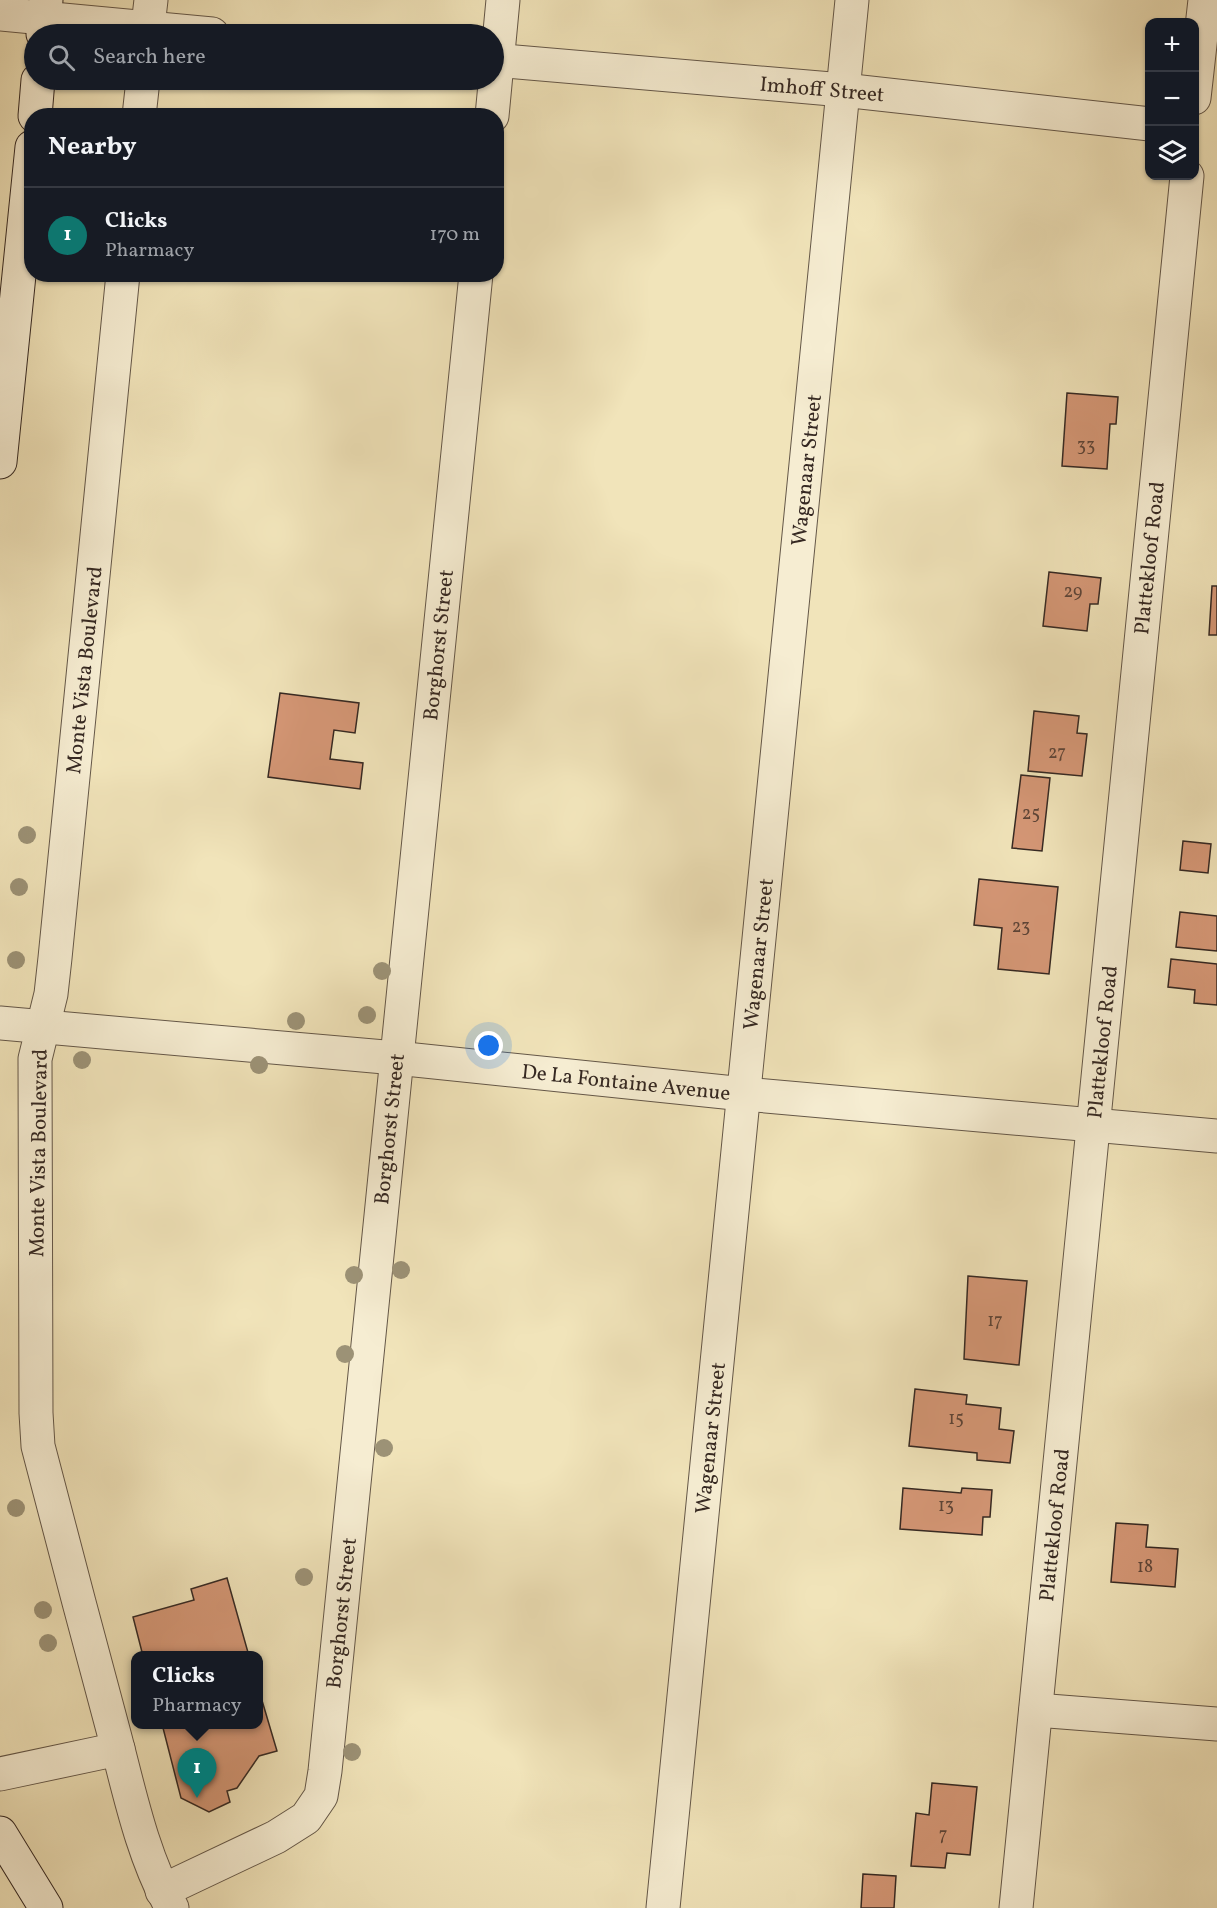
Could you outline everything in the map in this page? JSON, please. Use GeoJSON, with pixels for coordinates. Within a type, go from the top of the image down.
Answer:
{"type":"FeatureCollection","features":[{"type":"Feature","properties":{"kind":"street"},"geometry":{"type":"LineString","coordinates":[[500,24],[503,0]]}},
{"type":"Feature","properties":{"kind":"street","name":"Wagenaar Street"},"geometry":{"type":"LineString","coordinates":[[663,1908],[852,0]]}},
{"type":"Feature","properties":{"kind":"street"},"geometry":{"type":"LineString","coordinates":[[1197,72],[1204,0]]}},
{"type":"Feature","properties":{"kind":"street"},"geometry":{"type":"LineString","coordinates":[[0,14],[44,18],[149,21]]}},
{"type":"Feature","properties":{"kind":"street","name":"Imhoff Street"},"geometry":{"type":"LineString","coordinates":[[504,61],[843,90],[1145,124]]}},
{"type":"Feature","properties":{"kind":"street"},"geometry":{"type":"LineString","coordinates":[[36,108],[37,90]]}},
{"type":"Feature","properties":{"kind":"street"},"geometry":{"type":"LineString","coordinates":[[140,108],[142,90]]}},
{"type":"Feature","properties":{"kind":"street"},"geometry":{"type":"LineString","coordinates":[[493,108],[494,90]]}},
{"type":"Feature","properties":{"kind":"street","name":"Plattekloof Road"},"geometry":{"type":"LineString","coordinates":[[1016,1908],[1187,180]]}},
{"type":"Feature","properties":{"kind":"street"},"geometry":{"type":"LineString","coordinates":[[0,462],[24,226]]}},
{"type":"Feature","properties":{"kind":"street","name":"Monte Vista Boulevard"},"geometry":{"type":"LineString","coordinates":[[122,282],[51,994],[35,1059],[36,1394],[38,1446],[146,1849],[167,1900]]}},
{"type":"Feature","properties":{"kind":"street","name":"Borghorst Street"},"geometry":{"type":"LineString","coordinates":[[167,1900],[306,1818],[321,1796],[326,1771],[475,282]]}},
{"type":"Feature","properties":{"kind":"street","name":"De La Fontaine Avenue"},"geometry":{"type":"LineString","coordinates":[[0,1023],[396,1058],[744,1094],[1217,1136]]}},
{"type":"Feature","properties":{"kind":"street"},"geometry":{"type":"LineString","coordinates":[[1036,1710],[1217,1724]]}},
{"type":"Feature","properties":{"kind":"street"},"geometry":{"type":"LineString","coordinates":[[0,1774],[118,1749]]}},
{"type":"Feature","properties":{"kind":"street"},"geometry":{"type":"LineString","coordinates":[[0,1833],[46,1908]]}},
{"type":"Feature","properties":{"kind":"building"},"geometry":{"type":"Polygon","coordinates":[[[1067,393],[1118,397],[1116,424],[1110,424],[1107,469],[1062,466],[1067,393]]]}},
{"type":"Feature","properties":{"kind":"building"},"geometry":{"type":"Polygon","coordinates":[[[1049,572],[1101,578],[1098,604],[1090,604],[1087,631],[1043,626],[1049,572]]]}},
{"type":"Feature","properties":{"kind":"building"},"geometry":{"type":"Polygon","coordinates":[[[1212,586],[1217,586],[1217,635],[1209,635],[1212,586]]]}},
{"type":"Feature","properties":{"kind":"building"},"geometry":{"type":"Polygon","coordinates":[[[280,693],[359,703],[355,733],[334,730],[330,759],[363,763],[360,789],[268,777],[280,693]]]}},
{"type":"Feature","properties":{"kind":"building"},"geometry":{"type":"Polygon","coordinates":[[[1034,711],[1079,716],[1077,733],[1087,734],[1082,776],[1028,771],[1034,711]]]}},
{"type":"Feature","properties":{"kind":"building"},"geometry":{"type":"Polygon","coordinates":[[[1021,775],[1050,778],[1042,851],[1012,848],[1021,775]]]}},
{"type":"Feature","properties":{"kind":"building"},"geometry":{"type":"Polygon","coordinates":[[[1183,841],[1211,844],[1208,873],[1180,870],[1183,841]]]}},
{"type":"Feature","properties":{"kind":"building"},"geometry":{"type":"Polygon","coordinates":[[[979,879],[1058,887],[1049,974],[998,969],[1002,928],[974,925],[979,879]]]}},
{"type":"Feature","properties":{"kind":"building"},"geometry":{"type":"Polygon","coordinates":[[[1180,912],[1217,916],[1217,951],[1176,947],[1180,912]]]}},
{"type":"Feature","properties":{"kind":"building"},"geometry":{"type":"Polygon","coordinates":[[[1171,959],[1217,964],[1217,1005],[1194,1003],[1195,990],[1168,987],[1171,959]]]}},
{"type":"Feature","properties":{"kind":"building"},"geometry":{"type":"Polygon","coordinates":[[[968,1276],[1027,1281],[1019,1365],[964,1359],[968,1276]]]}},
{"type":"Feature","properties":{"kind":"building"},"geometry":{"type":"Polygon","coordinates":[[[915,1389],[967,1395],[966,1404],[1001,1408],[999,1429],[1014,1431],[1010,1463],[977,1460],[977,1453],[909,1446],[915,1389]]]}},
{"type":"Feature","properties":{"kind":"building"},"geometry":{"type":"Polygon","coordinates":[[[903,1488],[961,1493],[962,1488],[992,1490],[990,1517],[983,1517],[982,1535],[900,1529],[903,1488]]]}},
{"type":"Feature","properties":{"kind":"building"},"geometry":{"type":"Polygon","coordinates":[[[1116,1523],[1148,1525],[1146,1547],[1178,1549],[1175,1587],[1111,1582],[1116,1523]]]}},
{"type":"Feature","properties":{"kind":"building"},"geometry":{"type":"Polygon","coordinates":[[[227,1578],[248,1651],[142,1651],[133,1617],[194,1600],[191,1589],[227,1578]]]}},
{"type":"Feature","properties":{"kind":"building"},"geometry":{"type":"Polygon","coordinates":[[[263,1704],[277,1751],[259,1756],[237,1788],[227,1791],[230,1802],[209,1812],[181,1798],[163,1729],[263,1729],[263,1704]]]}},
{"type":"Feature","properties":{"kind":"building"},"geometry":{"type":"Polygon","coordinates":[[[932,1783],[977,1787],[970,1855],[947,1853],[945,1868],[911,1866],[916,1813],[929,1815],[932,1783]]]}},
{"type":"Feature","properties":{"kind":"building"},"geometry":{"type":"Polygon","coordinates":[[[863,1874],[896,1876],[894,1908],[861,1908],[863,1874]]]}},
{"type":"Feature","properties":{"kind":"place","name":"Clicks"},"geometry":{"type":"Point","coordinates":[197,1798]}}]}
